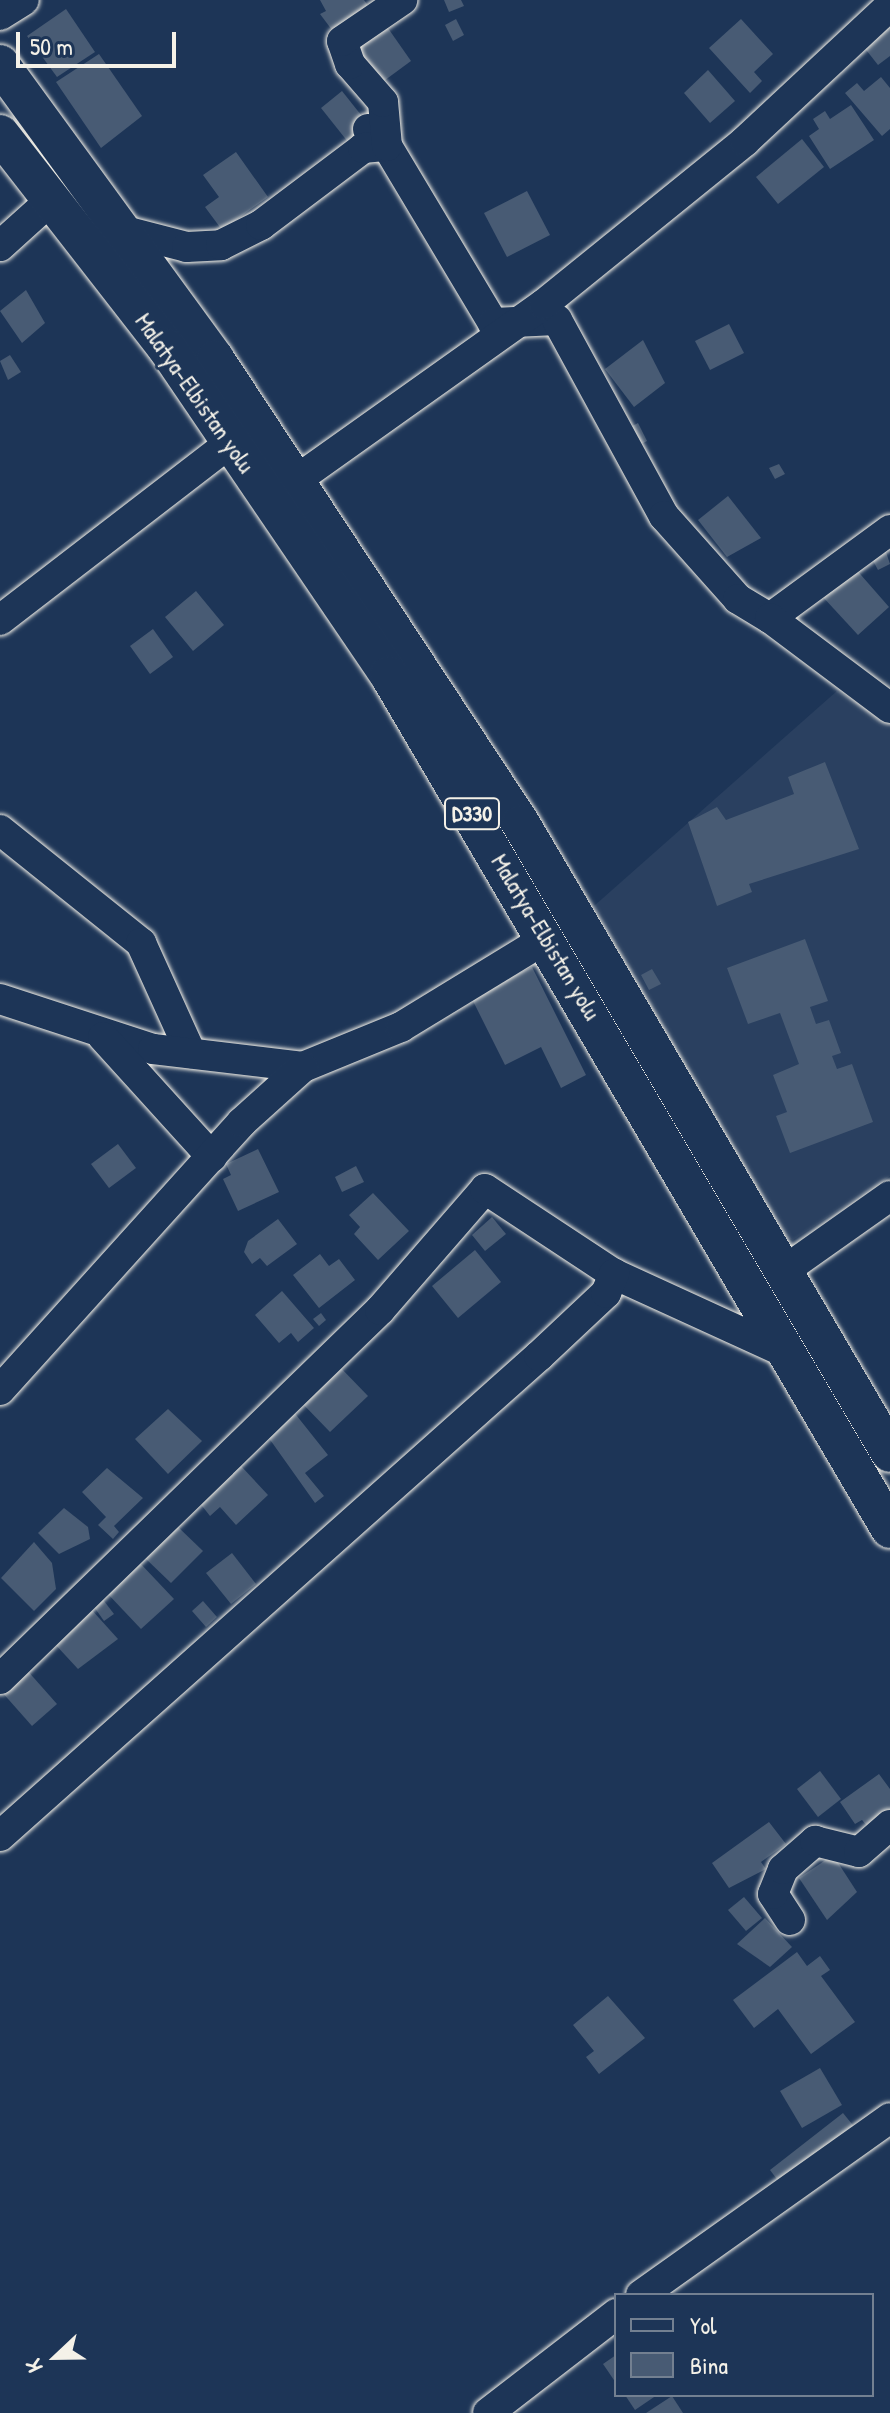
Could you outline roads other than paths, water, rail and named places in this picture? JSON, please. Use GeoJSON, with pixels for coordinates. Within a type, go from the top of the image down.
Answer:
{"type":"FeatureCollection","features":[{"type":"Feature","properties":{"kind":"main road","name":"Malatya-Elbistan yolu"},"geometry":{"type":"LineString","coordinates":[[0,64],[121,230],[295,481],[521,824],[890,1453]]}},
{"type":"Feature","properties":{"kind":"main road","name":"Malatya-Elbistan yolu"},"geometry":{"type":"LineString","coordinates":[[0,134],[52,199],[230,443],[389,675],[547,938],[890,1529]]}},
{"type":"Feature","properties":{"kind":"street"},"geometry":{"type":"LineString","coordinates":[[0,15],[24,0]]}},
{"type":"Feature","properties":{"kind":"street"},"geometry":{"type":"LineString","coordinates":[[402,0],[342,41],[350,64],[383,102],[377,137],[493,323],[510,326],[557,320],[664,516],[738,599],[770,618],[890,708]]}},
{"type":"Feature","properties":{"kind":"street"},"geometry":{"type":"LineString","coordinates":[[295,481],[510,326],[745,141],[890,6]]}},
{"type":"Feature","properties":{"kind":"street"},"geometry":{"type":"LineString","coordinates":[[121,230],[187,247],[221,245],[261,225],[377,137]]}},
{"type":"Feature","properties":{"kind":"street"},"geometry":{"type":"LineString","coordinates":[[0,246],[52,199]]}},
{"type":"Feature","properties":{"kind":"street"},"geometry":{"type":"LineString","coordinates":[[0,620],[230,443]]}},
{"type":"Feature","properties":{"kind":"street"},"geometry":{"type":"LineString","coordinates":[[770,618],[890,530]]}},
{"type":"Feature","properties":{"kind":"street"},"geometry":{"type":"LineString","coordinates":[[0,830],[141,943],[191,1053]]}},
{"type":"Feature","properties":{"kind":"street"},"geometry":{"type":"LineString","coordinates":[[0,1390],[212,1157],[303,1067],[401,1027],[547,938]]}},
{"type":"Feature","properties":{"kind":"street"},"geometry":{"type":"LineString","coordinates":[[0,999],[103,1037],[191,1053],[303,1067]]}},
{"type":"Feature","properties":{"kind":"street"},"geometry":{"type":"LineString","coordinates":[[103,1037],[212,1157]]}},
{"type":"Feature","properties":{"kind":"street"},"geometry":{"type":"LineString","coordinates":[[0,1679],[380,1310],[485,1189],[614,1274],[789,1354]]}},
{"type":"Feature","properties":{"kind":"street"},"geometry":{"type":"LineString","coordinates":[[785,1270],[890,1196]]}},
{"type":"Feature","properties":{"kind":"street"},"geometry":{"type":"LineString","coordinates":[[0,1836],[539,1356],[606,1293],[614,1274]]}},
{"type":"Feature","properties":{"kind":"street"},"geometry":{"type":"LineString","coordinates":[[790,1920],[773,1894],[783,1869],[815,1841],[859,1852],[890,1825]]}},
{"type":"Feature","properties":{"kind":"street"},"geometry":{"type":"LineString","coordinates":[[644,2293],[890,2118]]}},
{"type":"Feature","properties":{"kind":"street"},"geometry":{"type":"LineString","coordinates":[[488,2413],[614,2316]]}}]}
